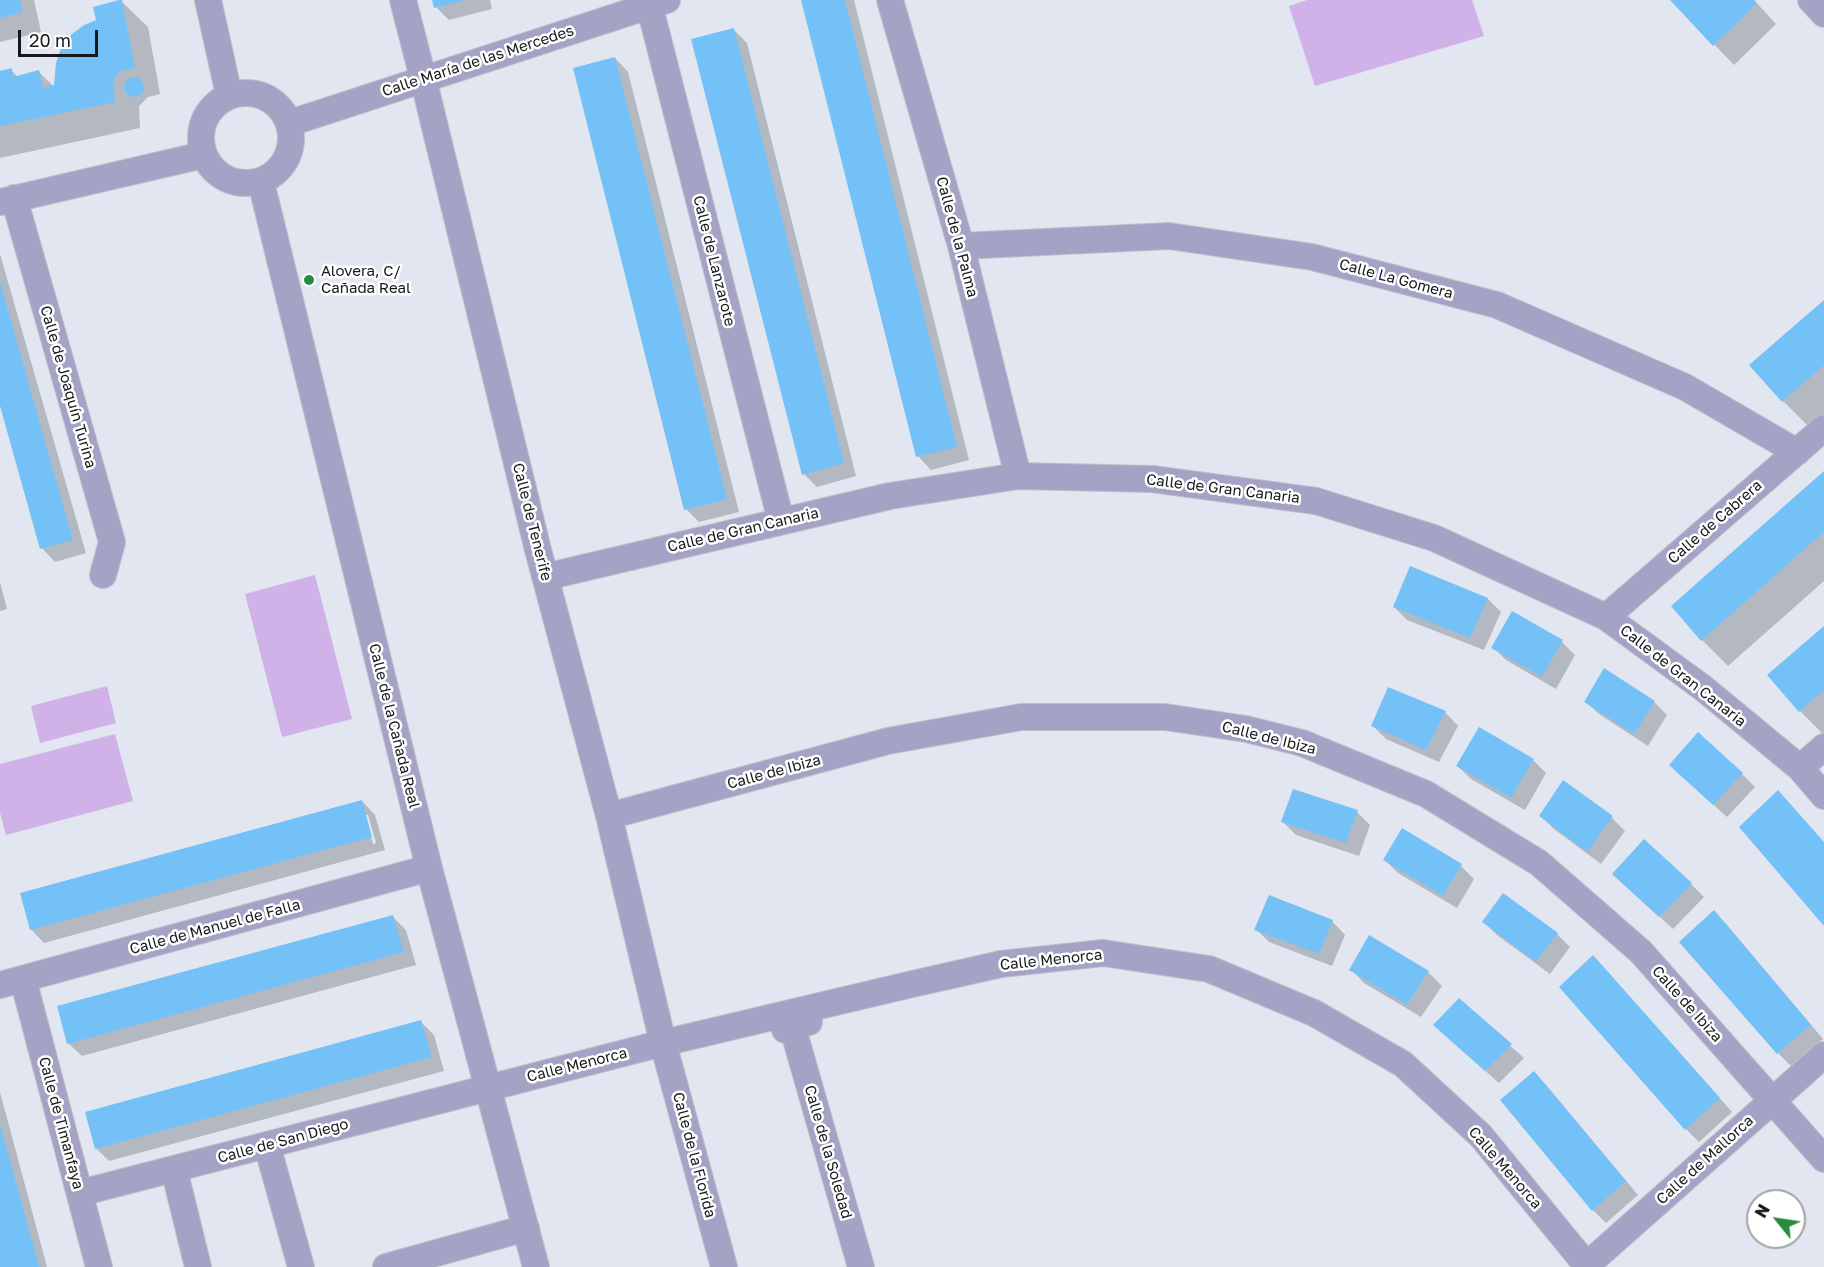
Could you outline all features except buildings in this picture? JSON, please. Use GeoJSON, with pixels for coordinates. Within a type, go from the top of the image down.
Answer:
{"type":"FeatureCollection","features":[{"type":"Feature","properties":{"kind":"street"},"geometry":{"type":"LineString","coordinates":[[208,0],[229,95]]}},
{"type":"Feature","properties":{"kind":"street","name":"Calle de Tenerife"},"geometry":{"type":"LineString","coordinates":[[403,0],[545,577],[609,816],[663,1043]]}},
{"type":"Feature","properties":{"kind":"street","name":"Calle de la Palma"},"geometry":{"type":"LineString","coordinates":[[890,0],[962,246],[1018,476]]}},
{"type":"Feature","properties":{"kind":"street"},"geometry":{"type":"LineString","coordinates":[[1811,0],[1824,14]]}},
{"type":"Feature","properties":{"kind":"street","name":"Calle María de las Mercedes"},"geometry":{"type":"LineString","coordinates":[[290,123],[655,2]]}},
{"type":"Feature","properties":{"kind":"street","name":"Calle de Lanzarote"},"geometry":{"type":"LineString","coordinates":[[655,2],[781,521]]}},
{"type":"Feature","properties":{"kind":"street"},"geometry":{"type":"LineString","coordinates":[[254,93],[276,103],[290,123],[292,141],[288,158],[277,173],[261,182],[238,184],[217,174],[203,155],[200,138],[204,120],[214,105],[229,95],[254,93]]}},
{"type":"Feature","properties":{"kind":"street"},"geometry":{"type":"LineString","coordinates":[[7,200],[203,155]]}},
{"type":"Feature","properties":{"kind":"street","name":"Calle de la Cañada Real"},"geometry":{"type":"LineString","coordinates":[[261,182],[429,868],[536,1267]]}},
{"type":"Feature","properties":{"kind":"street","name":"Calle de Joaquín Turina"},"geometry":{"type":"LineString","coordinates":[[7,200],[112,542],[103,575]]}},
{"type":"Feature","properties":{"kind":"street","name":"Calle La Gomera"},"geometry":{"type":"LineString","coordinates":[[962,246],[1169,236],[1312,257],[1497,305],[1685,387],[1797,452]]}},
{"type":"Feature","properties":{"kind":"street","name":"Calle de Cabrera"},"geometry":{"type":"LineString","coordinates":[[1606,617],[1824,428]]}},
{"type":"Feature","properties":{"kind":"street","name":"Calle de Gran Canaria"},"geometry":{"type":"LineString","coordinates":[[545,577],[890,496],[1018,476],[1152,479],[1316,501],[1434,538],[1606,617],[1703,688],[1800,768],[1824,796]]}},
{"type":"Feature","properties":{"kind":"street","name":"Calle de Ibiza"},"geometry":{"type":"LineString","coordinates":[[609,816],[888,741],[1021,717],[1165,717],[1246,729],[1302,743],[1426,794],[1539,863],[1641,952],[1824,1159]]}},
{"type":"Feature","properties":{"kind":"street"},"geometry":{"type":"LineString","coordinates":[[1800,768],[1824,747]]}},
{"type":"Feature","properties":{"kind":"street","name":"Calle de Manuel de Falla"},"geometry":{"type":"LineString","coordinates":[[11,982],[429,868]]}},
{"type":"Feature","properties":{"kind":"street","name":"Calle Menorca"},"geometry":{"type":"LineString","coordinates":[[487,1088],[663,1043],[1001,964],[1103,953],[1209,969],[1314,1013],[1403,1064],[1481,1136],[1587,1266]]}},
{"type":"Feature","properties":{"kind":"street","name":"Calle de Timanfaya"},"geometry":{"type":"LineString","coordinates":[[11,982],[80,1193],[99,1267]]}},
{"type":"Feature","properties":{"kind":"street","name":"Calle de la Soledad"},"geometry":{"type":"LineString","coordinates":[[806,1010],[810,1021],[785,1030],[796,1030],[795,1036],[861,1267]]}},
{"type":"Feature","properties":{"kind":"street","name":"Calle de la Florida"},"geometry":{"type":"LineString","coordinates":[[663,1043],[724,1267]]}},
{"type":"Feature","properties":{"kind":"street","name":"Calle de Mallorca"},"geometry":{"type":"LineString","coordinates":[[1587,1266],[1824,1054]]}},
{"type":"Feature","properties":{"kind":"street","name":"Calle de San Diego"},"geometry":{"type":"LineString","coordinates":[[80,1193],[487,1088]]}},
{"type":"Feature","properties":{"kind":"street"},"geometry":{"type":"LineString","coordinates":[[267,1145],[301,1267]]}},
{"type":"Feature","properties":{"kind":"street"},"geometry":{"type":"LineString","coordinates":[[174,1169],[198,1267]]}},
{"type":"Feature","properties":{"kind":"street"},"geometry":{"type":"LineString","coordinates":[[386,1267],[526,1228]]}},
{"type":"Feature","properties":{"kind":"shaded area"},"geometry":{"type":"Polygon","coordinates":[[[1307,0],[1472,0],[1484,36],[1315,86],[1289,6],[1307,0]]]}},
{"type":"Feature","properties":{"kind":"shaded area"},"geometry":{"type":"Polygon","coordinates":[[[315,575],[352,719],[282,737],[245,594],[315,575]]]}},
{"type":"Feature","properties":{"kind":"shaded area"},"geometry":{"type":"Polygon","coordinates":[[[107,686],[116,723],[40,743],[31,706],[107,686]]]}},
{"type":"Feature","properties":{"kind":"shaded area"},"geometry":{"type":"Polygon","coordinates":[[[115,734],[133,801],[6,835],[0,813],[0,764],[115,734]]]}},
{"type":"Feature","properties":{"kind":"place","name":"Alovera, C/ Cañada Real"},"geometry":{"type":"Point","coordinates":[309,280]}}]}
